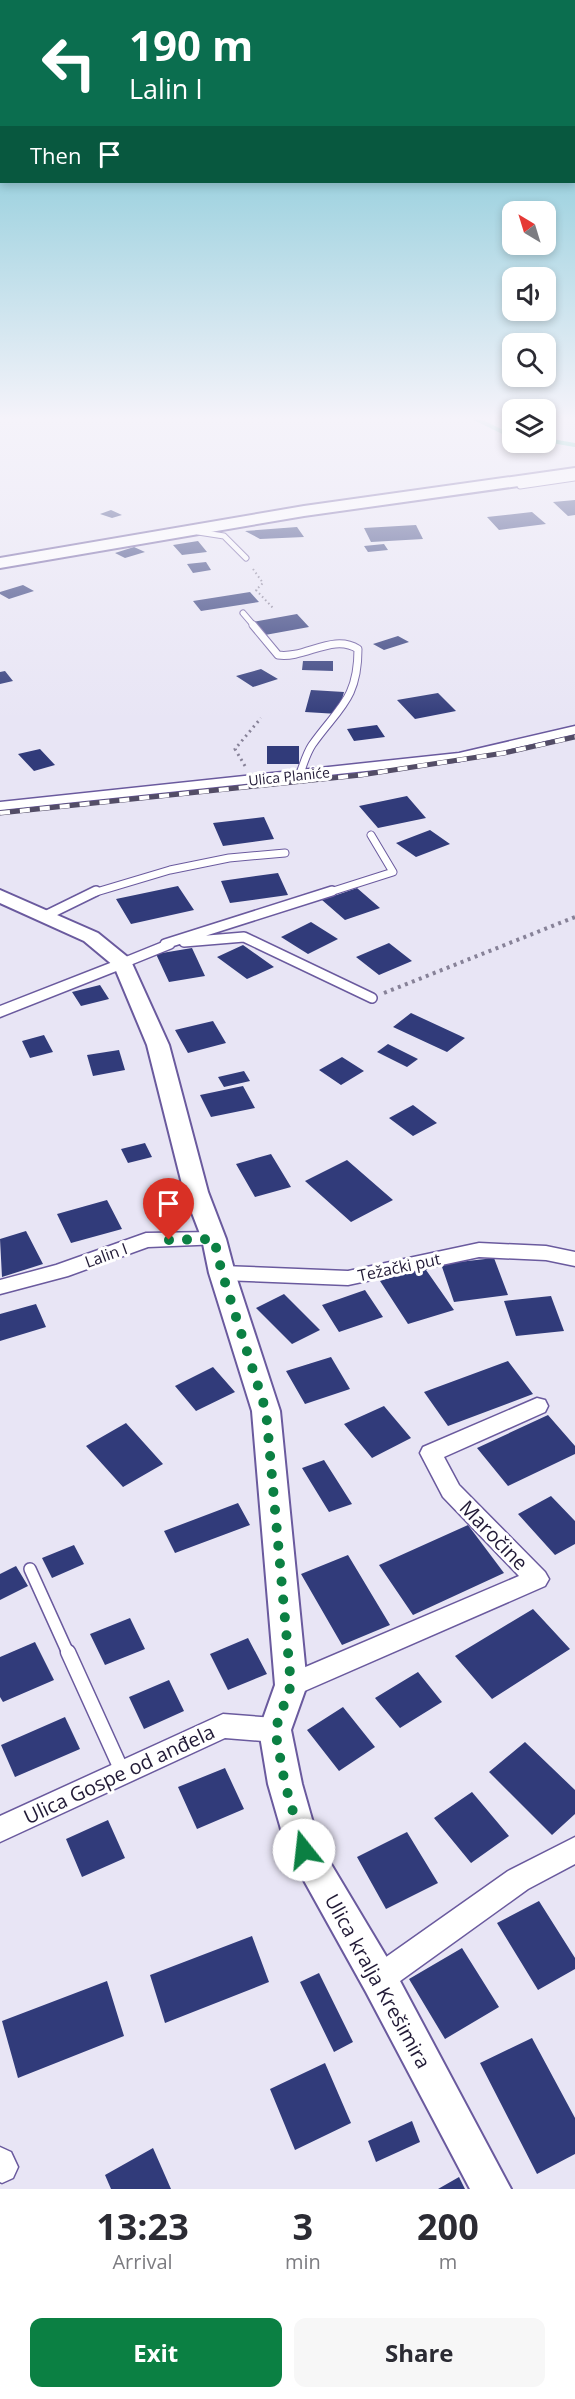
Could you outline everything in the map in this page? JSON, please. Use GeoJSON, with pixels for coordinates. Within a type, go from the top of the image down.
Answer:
{"type":"FeatureCollection","features":[{"type":"Feature","properties":{"kind":"main road"},"geometry":{"type":"LineString","coordinates":[[0,554],[209,518]]}},
{"type":"Feature","properties":{"kind":"main road"},"geometry":{"type":"LineString","coordinates":[[0,563],[258,518]]}},
{"type":"Feature","properties":{"kind":"street","name":"Ulica Planiće"},"geometry":{"type":"LineString","coordinates":[[0,806],[299,776],[459,757],[575,730]]}},
{"type":"Feature","properties":{"kind":"street"},"geometry":{"type":"LineString","coordinates":[[0,896],[91,937],[123,963],[158,1044],[196,1192],[214,1239],[222,1273],[266,1411],[291,1685],[275,1730]]}},
{"type":"Feature","properties":{"kind":"street"},"geometry":{"type":"LineString","coordinates":[[0,1012],[123,963]]}},
{"type":"Feature","properties":{"kind":"street","name":"Lalin I"},"geometry":{"type":"LineString","coordinates":[[0,1287],[61,1271],[146,1240],[214,1239]]}},
{"type":"Feature","properties":{"kind":"street","name":"Težački put"},"geometry":{"type":"LineString","coordinates":[[222,1273],[348,1278],[479,1250],[546,1253],[575,1259]]}},
{"type":"Feature","properties":{"kind":"street","name":"Maročine"},"geometry":{"type":"LineString","coordinates":[[291,1685],[537,1579],[451,1491],[431,1452],[537,1406]]}},
{"type":"Feature","properties":{"kind":"street","name":"Ulica Gospe od anđela"},"geometry":{"type":"LineString","coordinates":[[0,1829],[223,1726],[275,1730]]}},
{"type":"Feature","properties":{"kind":"street","name":"Ulica kralja Krešimira"},"geometry":{"type":"LineString","coordinates":[[275,1730],[285,1784],[304,1850],[379,1978],[491,2189]]}},
{"type":"Feature","properties":{"kind":"street"},"geometry":{"type":"LineString","coordinates":[[379,1978],[518,1880],[575,1850]]}},
{"type":"Feature","properties":{"kind":"lane"},"geometry":{"type":"LineString","coordinates":[[224,536],[232,527],[252,519]]}},
{"type":"Feature","properties":{"kind":"lane"},"geometry":{"type":"LineString","coordinates":[[172,532],[208,532],[224,536],[246,558]]}},
{"type":"Feature","properties":{"kind":"lane"},"geometry":{"type":"LineString","coordinates":[[243,613],[278,655],[286,658],[299,656],[341,641],[352,643],[358,649],[358,672],[345,704],[310,747],[299,776]]}},
{"type":"Feature","properties":{"kind":"lane"},"geometry":{"type":"LineString","coordinates":[[123,963],[165,944],[393,872],[371,835]]}},
{"type":"Feature","properties":{"kind":"lane"},"geometry":{"type":"LineString","coordinates":[[45,916],[96,891],[170,870],[228,858],[285,853]]}},
{"type":"Feature","properties":{"kind":"lane"},"geometry":{"type":"LineString","coordinates":[[165,944],[244,937],[372,998]]}},
{"type":"Feature","properties":{"kind":"lane"},"geometry":{"type":"LineString","coordinates":[[30,1569],[122,1771]]}},
{"type":"Feature","properties":{"kind":"path"},"geometry":{"type":"LineString","coordinates":[[246,558],[262,583],[256,590],[273,608]]}},
{"type":"Feature","properties":{"kind":"path"},"geometry":{"type":"LineString","coordinates":[[253,780],[236,749],[261,718]]}},
{"type":"Feature","properties":{"kind":"path"},"geometry":{"type":"LineString","coordinates":[[372,998],[575,917]]}},
{"type":"Feature","properties":{"kind":"building"},"geometry":{"type":"Polygon","coordinates":[[[488,518],[539,518],[546,524],[499,530],[488,518]]]}},
{"type":"Feature","properties":{"kind":"building"},"geometry":{"type":"Polygon","coordinates":[[[416,525],[423,539],[371,542],[364,528],[416,525]]]}},
{"type":"Feature","properties":{"kind":"building"},"geometry":{"type":"Polygon","coordinates":[[[297,527],[304,537],[260,539],[245,531],[297,527]]]}},
{"type":"Feature","properties":{"kind":"building"},"geometry":{"type":"Polygon","coordinates":[[[198,541],[207,552],[182,555],[173,545],[198,541]]]}},
{"type":"Feature","properties":{"kind":"building"},"geometry":{"type":"Polygon","coordinates":[[[384,544],[388,550],[368,552],[364,546],[384,544]]]}},
{"type":"Feature","properties":{"kind":"building"},"geometry":{"type":"Polygon","coordinates":[[[134,547],[145,552],[125,558],[115,553],[134,547]]]}},
{"type":"Feature","properties":{"kind":"building"},"geometry":{"type":"Polygon","coordinates":[[[206,562],[211,570],[193,573],[187,564],[206,562]]]}},
{"type":"Feature","properties":{"kind":"building"},"geometry":{"type":"Polygon","coordinates":[[[23,585],[34,591],[9,599],[0,594],[0,592],[23,585]]]}},
{"type":"Feature","properties":{"kind":"building"},"geometry":{"type":"Polygon","coordinates":[[[250,592],[259,602],[201,611],[193,601],[250,592]]]}},
{"type":"Feature","properties":{"kind":"building"},"geometry":{"type":"Polygon","coordinates":[[[297,614],[309,627],[265,635],[253,622],[297,614]]]}},
{"type":"Feature","properties":{"kind":"building"},"geometry":{"type":"Polygon","coordinates":[[[398,636],[409,642],[384,650],[373,644],[398,636]]]}},
{"type":"Feature","properties":{"kind":"building"},"geometry":{"type":"Polygon","coordinates":[[[303,661],[333,661],[333,671],[302,670],[303,661]]]}},
{"type":"Feature","properties":{"kind":"building"},"geometry":{"type":"Polygon","coordinates":[[[261,669],[278,679],[253,687],[236,676],[261,669]]]}},
{"type":"Feature","properties":{"kind":"building"},"geometry":{"type":"Polygon","coordinates":[[[5,671],[13,681],[0,684],[0,672],[5,671]]]}},
{"type":"Feature","properties":{"kind":"building"},"geometry":{"type":"Polygon","coordinates":[[[311,690],[344,692],[338,714],[305,712],[311,690]]]}},
{"type":"Feature","properties":{"kind":"building"},"geometry":{"type":"Polygon","coordinates":[[[438,693],[456,711],[415,719],[397,700],[438,693]]]}},
{"type":"Feature","properties":{"kind":"building"},"geometry":{"type":"Polygon","coordinates":[[[377,725],[385,737],[354,741],[347,729],[377,725]]]}},
{"type":"Feature","properties":{"kind":"building"},"geometry":{"type":"Polygon","coordinates":[[[267,746],[299,746],[299,764],[267,764],[267,746]]]}},
{"type":"Feature","properties":{"kind":"building"},"geometry":{"type":"Polygon","coordinates":[[[40,749],[55,765],[34,771],[18,754],[40,749]]]}},
{"type":"Feature","properties":{"kind":"building"},"geometry":{"type":"Polygon","coordinates":[[[407,796],[426,818],[378,828],[359,806],[407,796]]]}},
{"type":"Feature","properties":{"kind":"building"},"geometry":{"type":"Polygon","coordinates":[[[264,817],[274,839],[223,846],[213,823],[264,817]]]}},
{"type":"Feature","properties":{"kind":"building"},"geometry":{"type":"Polygon","coordinates":[[[430,830],[450,844],[416,857],[396,843],[430,830]]]}},
{"type":"Feature","properties":{"kind":"building"},"geometry":{"type":"Polygon","coordinates":[[[278,873],[288,895],[230,903],[221,881],[278,873]]]}},
{"type":"Feature","properties":{"kind":"building"},"geometry":{"type":"Polygon","coordinates":[[[178,886],[194,910],[131,924],[116,899],[178,886]]]}},
{"type":"Feature","properties":{"kind":"building"},"geometry":{"type":"Polygon","coordinates":[[[357,888],[380,908],[345,920],[322,900],[357,888]]]}},
{"type":"Feature","properties":{"kind":"building"},"geometry":{"type":"Polygon","coordinates":[[[311,922],[338,939],[308,954],[281,937],[311,922]]]}},
{"type":"Feature","properties":{"kind":"building"},"geometry":{"type":"Polygon","coordinates":[[[389,943],[412,961],[379,975],[356,957],[389,943]]]}},
{"type":"Feature","properties":{"kind":"building"},"geometry":{"type":"Polygon","coordinates":[[[243,945],[274,967],[247,979],[217,957],[243,945]]]}},
{"type":"Feature","properties":{"kind":"building"},"geometry":{"type":"Polygon","coordinates":[[[192,948],[205,976],[169,982],[156,954],[192,948]]]}},
{"type":"Feature","properties":{"kind":"building"},"geometry":{"type":"Polygon","coordinates":[[[100,985],[109,999],[81,1006],[72,992],[100,985]]]}},
{"type":"Feature","properties":{"kind":"building"},"geometry":{"type":"Polygon","coordinates":[[[411,1013],[465,1038],[447,1052],[393,1027],[411,1013]]]}},
{"type":"Feature","properties":{"kind":"building"},"geometry":{"type":"Polygon","coordinates":[[[213,1021],[226,1043],[188,1053],[175,1030],[213,1021]]]}},
{"type":"Feature","properties":{"kind":"building"},"geometry":{"type":"Polygon","coordinates":[[[44,1035],[53,1052],[30,1058],[22,1041],[44,1035]]]}},
{"type":"Feature","properties":{"kind":"building"},"geometry":{"type":"Polygon","coordinates":[[[388,1044],[418,1059],[407,1067],[377,1052],[388,1044]]]}},
{"type":"Feature","properties":{"kind":"building"},"geometry":{"type":"Polygon","coordinates":[[[119,1050],[125,1070],[93,1076],[87,1055],[119,1050]]]}},
{"type":"Feature","properties":{"kind":"building"},"geometry":{"type":"Polygon","coordinates":[[[342,1057],[364,1071],[341,1085],[319,1070],[342,1057]]]}},
{"type":"Feature","properties":{"kind":"building"},"geometry":{"type":"Polygon","coordinates":[[[244,1071],[250,1081],[224,1087],[218,1077],[244,1071]]]}},
{"type":"Feature","properties":{"kind":"building"},"geometry":{"type":"Polygon","coordinates":[[[243,1086],[255,1108],[211,1117],[200,1095],[243,1086]]]}},
{"type":"Feature","properties":{"kind":"building"},"geometry":{"type":"Polygon","coordinates":[[[413,1105],[437,1123],[413,1136],[389,1118],[413,1105]]]}},
{"type":"Feature","properties":{"kind":"building"},"geometry":{"type":"Polygon","coordinates":[[[145,1143],[152,1157],[128,1163],[121,1149],[145,1143]]]}},
{"type":"Feature","properties":{"kind":"building"},"geometry":{"type":"Polygon","coordinates":[[[271,1154],[291,1187],[255,1197],[236,1164],[271,1154]]]}},
{"type":"Feature","properties":{"kind":"building"},"geometry":{"type":"Polygon","coordinates":[[[347,1160],[393,1200],[351,1222],[305,1181],[347,1160]]]}},
{"type":"Feature","properties":{"kind":"building"},"geometry":{"type":"Polygon","coordinates":[[[107,1200],[122,1229],[71,1243],[57,1214],[107,1200]]]}},
{"type":"Feature","properties":{"kind":"building"},"geometry":{"type":"Polygon","coordinates":[[[26,1231],[43,1264],[2,1277],[0,1239],[26,1231]]]}},
{"type":"Feature","properties":{"kind":"building"},"geometry":{"type":"Polygon","coordinates":[[[494,1258],[508,1295],[454,1302],[441,1264],[494,1258]]]}},
{"type":"Feature","properties":{"kind":"building"},"geometry":{"type":"Polygon","coordinates":[[[424,1267],[454,1310],[408,1324],[380,1281],[424,1267]]]}},
{"type":"Feature","properties":{"kind":"building"},"geometry":{"type":"Polygon","coordinates":[[[365,1290],[383,1317],[339,1332],[322,1305],[365,1290]]]}},
{"type":"Feature","properties":{"kind":"building"},"geometry":{"type":"Polygon","coordinates":[[[284,1294],[320,1330],[292,1344],[256,1308],[284,1294]]]}},
{"type":"Feature","properties":{"kind":"building"},"geometry":{"type":"Polygon","coordinates":[[[551,1296],[564,1331],[516,1336],[504,1301],[551,1296]]]}},
{"type":"Feature","properties":{"kind":"building"},"geometry":{"type":"Polygon","coordinates":[[[36,1304],[46,1327],[0,1341],[0,1314],[36,1304]]]}},
{"type":"Feature","properties":{"kind":"building"},"geometry":{"type":"Polygon","coordinates":[[[331,1357],[350,1389],[305,1404],[286,1371],[331,1357]]]}},
{"type":"Feature","properties":{"kind":"building"},"geometry":{"type":"Polygon","coordinates":[[[508,1361],[533,1394],[448,1426],[424,1392],[508,1361]]]}},
{"type":"Feature","properties":{"kind":"building"},"geometry":{"type":"Polygon","coordinates":[[[213,1367],[235,1392],[196,1411],[175,1386],[213,1367]]]}},
{"type":"Feature","properties":{"kind":"building"},"geometry":{"type":"Polygon","coordinates":[[[384,1406],[411,1438],[372,1458],[344,1424],[384,1406]]]}},
{"type":"Feature","properties":{"kind":"building"},"geometry":{"type":"Polygon","coordinates":[[[548,1415],[575,1446],[575,1454],[508,1486],[477,1448],[548,1415]]]}},
{"type":"Feature","properties":{"kind":"building"},"geometry":{"type":"Polygon","coordinates":[[[126,1423],[163,1464],[123,1487],[86,1446],[126,1423]]]}},
{"type":"Feature","properties":{"kind":"building"},"geometry":{"type":"Polygon","coordinates":[[[324,1460],[352,1504],[329,1512],[302,1468],[324,1460]]]}},
{"type":"Feature","properties":{"kind":"building"},"geometry":{"type":"Polygon","coordinates":[[[551,1496],[575,1521],[575,1544],[555,1555],[518,1514],[551,1496]]]}},
{"type":"Feature","properties":{"kind":"building"},"geometry":{"type":"Polygon","coordinates":[[[238,1503],[250,1525],[175,1553],[164,1531],[238,1503]]]}},
{"type":"Feature","properties":{"kind":"building"},"geometry":{"type":"Polygon","coordinates":[[[468,1525],[504,1573],[413,1615],[379,1565],[468,1525]]]}},
{"type":"Feature","properties":{"kind":"building"},"geometry":{"type":"Polygon","coordinates":[[[74,1545],[84,1564],[52,1578],[42,1558],[74,1545]]]}},
{"type":"Feature","properties":{"kind":"building"},"geometry":{"type":"Polygon","coordinates":[[[348,1555],[390,1625],[342,1645],[301,1574],[348,1555]]]}},
{"type":"Feature","properties":{"kind":"building"},"geometry":{"type":"Polygon","coordinates":[[[16,1566],[28,1586],[0,1600],[0,1574],[16,1566]]]}},
{"type":"Feature","properties":{"kind":"building"},"geometry":{"type":"Polygon","coordinates":[[[533,1609],[570,1649],[492,1699],[455,1656],[533,1609]]]}},
{"type":"Feature","properties":{"kind":"building"},"geometry":{"type":"Polygon","coordinates":[[[130,1618],[145,1649],[105,1665],[90,1634],[130,1618]]]}},
{"type":"Feature","properties":{"kind":"building"},"geometry":{"type":"Polygon","coordinates":[[[248,1638],[267,1674],[228,1690],[210,1654],[248,1638]]]}},
{"type":"Feature","properties":{"kind":"building"},"geometry":{"type":"Polygon","coordinates":[[[35,1642],[54,1680],[3,1702],[0,1697],[0,1657],[35,1642]]]}},
{"type":"Feature","properties":{"kind":"building"},"geometry":{"type":"Polygon","coordinates":[[[418,1672],[442,1702],[400,1728],[375,1698],[418,1672]]]}},
{"type":"Feature","properties":{"kind":"building"},"geometry":{"type":"Polygon","coordinates":[[[169,1680],[184,1711],[144,1729],[129,1697],[169,1680]]]}},
{"type":"Feature","properties":{"kind":"building"},"geometry":{"type":"Polygon","coordinates":[[[343,1707],[375,1747],[339,1771],[307,1730],[343,1707]]]}},
{"type":"Feature","properties":{"kind":"building"},"geometry":{"type":"Polygon","coordinates":[[[65,1717],[80,1749],[15,1777],[1,1745],[65,1717]]]}},
{"type":"Feature","properties":{"kind":"building"},"geometry":{"type":"Polygon","coordinates":[[[525,1742],[575,1790],[575,1814],[552,1835],[489,1772],[525,1742]]]}},
{"type":"Feature","properties":{"kind":"building"},"geometry":{"type":"Polygon","coordinates":[[[225,1768],[244,1809],[197,1829],[178,1787],[225,1768]]]}},
{"type":"Feature","properties":{"kind":"building"},"geometry":{"type":"Polygon","coordinates":[[[472,1792],[509,1836],[471,1863],[434,1818],[472,1792]]]}},
{"type":"Feature","properties":{"kind":"building"},"geometry":{"type":"Polygon","coordinates":[[[108,1820],[125,1858],[82,1877],[66,1839],[108,1820]]]}},
{"type":"Feature","properties":{"kind":"building"},"geometry":{"type":"Polygon","coordinates":[[[407,1832],[438,1883],[386,1909],[357,1857],[407,1832]]]}},
{"type":"Feature","properties":{"kind":"building"},"geometry":{"type":"Polygon","coordinates":[[[539,1901],[575,1958],[575,1969],[538,1990],[497,1923],[539,1901]]]}},
{"type":"Feature","properties":{"kind":"building"},"geometry":{"type":"Polygon","coordinates":[[[252,1936],[269,1982],[165,2023],[150,1975],[252,1936]]]}},
{"type":"Feature","properties":{"kind":"building"},"geometry":{"type":"Polygon","coordinates":[[[462,1948],[499,2007],[445,2039],[409,1979],[462,1948]]]}},
{"type":"Feature","properties":{"kind":"building"},"geometry":{"type":"Polygon","coordinates":[[[319,1973],[353,2042],[334,2052],[300,1982],[319,1973]]]}},
{"type":"Feature","properties":{"kind":"building"},"geometry":{"type":"Polygon","coordinates":[[[107,1981],[124,2036],[18,2078],[2,2021],[107,1981]]]}},
{"type":"Feature","properties":{"kind":"building"},"geometry":{"type":"Polygon","coordinates":[[[532,2038],[575,2118],[575,2154],[537,2174],[480,2063],[532,2038]]]}},
{"type":"Feature","properties":{"kind":"building"},"geometry":{"type":"Polygon","coordinates":[[[325,2063],[351,2123],[295,2150],[270,2089],[325,2063]]]}},
{"type":"Feature","properties":{"kind":"building"},"geometry":{"type":"Polygon","coordinates":[[[412,2121],[420,2142],[376,2162],[368,2141],[412,2121]]]}},
{"type":"Feature","properties":{"kind":"building"},"geometry":{"type":"Polygon","coordinates":[[[153,2148],[171,2189],[111,2189],[105,2175],[153,2148]]]}},
{"type":"Feature","properties":{"kind":"building"},"geometry":{"type":"Polygon","coordinates":[[[459,2177],[465,2189],[438,2189],[459,2177]]]}},
{"type":"Feature","properties":{"kind":"railway"},"geometry":{"type":"LineString","coordinates":[[0,813],[361,775],[504,753],[575,737]]}},
{"type":"Feature","properties":{"kind":"route"},"geometry":{"type":"LineString","coordinates":[[169,1240],[214,1239],[222,1273],[266,1411],[291,1685],[275,1730],[285,1784],[304,1850]]}}]}
